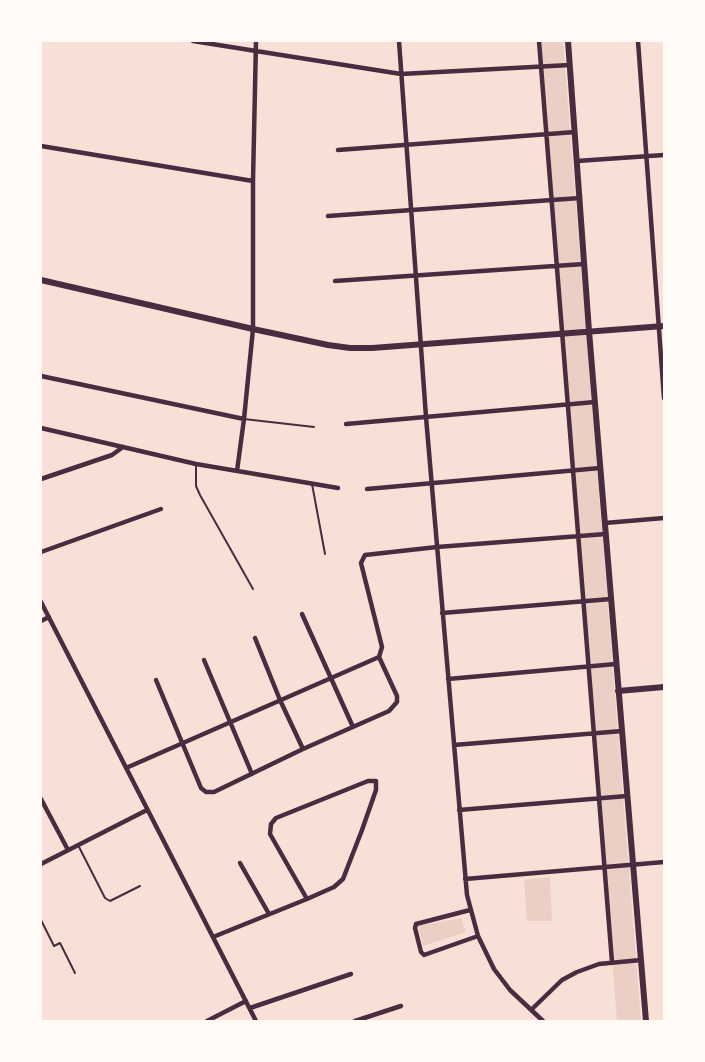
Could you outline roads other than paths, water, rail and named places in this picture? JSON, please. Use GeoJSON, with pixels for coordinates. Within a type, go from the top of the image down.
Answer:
{"type":"FeatureCollection","features":[{"type":"Feature","properties":{"kind":"main road"},"geometry":{"type":"LineString","coordinates":[[568,41],[589,331],[646,1021]]}},
{"type":"Feature","properties":{"kind":"main road"},"geometry":{"type":"LineString","coordinates":[[41,280],[253,329],[345,347],[372,348],[661,326]]}},
{"type":"Feature","properties":{"kind":"main road"},"geometry":{"type":"LineString","coordinates":[[618,691],[664,687]]}},
{"type":"Feature","properties":{"kind":"street"},"geometry":{"type":"LineString","coordinates":[[193,41],[401,74],[570,65]]}},
{"type":"Feature","properties":{"kind":"street"},"geometry":{"type":"LineString","coordinates":[[237,471],[253,329],[253,181],[256,41]]}},
{"type":"Feature","properties":{"kind":"street"},"geometry":{"type":"LineString","coordinates":[[399,41],[431,483],[465,879],[470,910],[488,959],[501,979],[543,1021]]}},
{"type":"Feature","properties":{"kind":"street"},"geometry":{"type":"LineString","coordinates":[[540,41],[612,962]]}},
{"type":"Feature","properties":{"kind":"street"},"geometry":{"type":"LineString","coordinates":[[638,41],[661,326],[664,398]]}},
{"type":"Feature","properties":{"kind":"street"},"geometry":{"type":"LineString","coordinates":[[338,150],[575,132]]}},
{"type":"Feature","properties":{"kind":"street"},"geometry":{"type":"LineString","coordinates":[[41,146],[253,181]]}},
{"type":"Feature","properties":{"kind":"street"},"geometry":{"type":"LineString","coordinates":[[577,160],[664,155]]}},
{"type":"Feature","properties":{"kind":"street"},"geometry":{"type":"LineString","coordinates":[[328,216],[580,198]]}},
{"type":"Feature","properties":{"kind":"street"},"geometry":{"type":"LineString","coordinates":[[335,281],[584,264]]}},
{"type":"Feature","properties":{"kind":"street"},"geometry":{"type":"LineString","coordinates":[[41,376],[244,419]]}},
{"type":"Feature","properties":{"kind":"street"},"geometry":{"type":"LineString","coordinates":[[346,424],[595,402]]}},
{"type":"Feature","properties":{"kind":"street"},"geometry":{"type":"LineString","coordinates":[[41,428],[196,464],[338,488]]}},
{"type":"Feature","properties":{"kind":"street"},"geometry":{"type":"LineString","coordinates":[[41,479],[112,455],[122,447]]}},
{"type":"Feature","properties":{"kind":"street"},"geometry":{"type":"LineString","coordinates":[[367,489],[600,468]]}},
{"type":"Feature","properties":{"kind":"street"},"geometry":{"type":"LineString","coordinates":[[41,552],[161,509]]}},
{"type":"Feature","properties":{"kind":"street"},"geometry":{"type":"LineString","coordinates":[[605,522],[664,518]]}},
{"type":"Feature","properties":{"kind":"street"},"geometry":{"type":"LineString","coordinates":[[126,768],[378,657],[382,647],[361,563],[363,557],[367,554],[606,534]]}},
{"type":"Feature","properties":{"kind":"street"},"geometry":{"type":"LineString","coordinates":[[442,613],[611,599]]}},
{"type":"Feature","properties":{"kind":"street"},"geometry":{"type":"LineString","coordinates":[[41,602],[256,1021]]}},
{"type":"Feature","properties":{"kind":"street"},"geometry":{"type":"LineString","coordinates":[[302,614],[353,727]]}},
{"type":"Feature","properties":{"kind":"street"},"geometry":{"type":"LineString","coordinates":[[41,620],[49,616]]}},
{"type":"Feature","properties":{"kind":"street"},"geometry":{"type":"LineString","coordinates":[[255,638],[280,700],[303,749]]}},
{"type":"Feature","properties":{"kind":"street"},"geometry":{"type":"LineString","coordinates":[[156,680],[201,788],[206,792],[214,792],[303,749],[389,711],[397,702],[397,696],[378,657]]}},
{"type":"Feature","properties":{"kind":"street"},"geometry":{"type":"LineString","coordinates":[[204,660],[252,774]]}},
{"type":"Feature","properties":{"kind":"street"},"geometry":{"type":"LineString","coordinates":[[448,679],[616,664]]}},
{"type":"Feature","properties":{"kind":"street"},"geometry":{"type":"LineString","coordinates":[[454,745],[622,731]]}},
{"type":"Feature","properties":{"kind":"street"},"geometry":{"type":"LineString","coordinates":[[213,937],[307,899],[334,887],[343,878],[376,790],[376,781],[368,781],[276,818],[272,824],[270,834],[307,899]]}},
{"type":"Feature","properties":{"kind":"street"},"geometry":{"type":"LineString","coordinates":[[459,810],[627,796]]}},
{"type":"Feature","properties":{"kind":"street"},"geometry":{"type":"LineString","coordinates":[[41,799],[68,850]]}},
{"type":"Feature","properties":{"kind":"street"},"geometry":{"type":"LineString","coordinates":[[41,864],[147,810]]}},
{"type":"Feature","properties":{"kind":"street"},"geometry":{"type":"LineString","coordinates":[[465,879],[664,862]]}},
{"type":"Feature","properties":{"kind":"street"},"geometry":{"type":"LineString","coordinates":[[240,863],[269,914]]}},
{"type":"Feature","properties":{"kind":"street"},"geometry":{"type":"LineString","coordinates":[[470,910],[416,924],[415,928],[421,952],[424,955],[478,936]]}},
{"type":"Feature","properties":{"kind":"street"},"geometry":{"type":"LineString","coordinates":[[531,1010],[562,980],[576,972],[612,962],[641,960]]}},
{"type":"Feature","properties":{"kind":"street"},"geometry":{"type":"LineString","coordinates":[[250,1008],[350,974]]}},
{"type":"Feature","properties":{"kind":"street"},"geometry":{"type":"LineString","coordinates":[[207,1021],[246,1001]]}},
{"type":"Feature","properties":{"kind":"street"},"geometry":{"type":"LineString","coordinates":[[355,1021],[401,1006]]}},
{"type":"Feature","properties":{"kind":"lane"},"geometry":{"type":"LineString","coordinates":[[244,419],[314,427]]}},
{"type":"Feature","properties":{"kind":"lane"},"geometry":{"type":"LineString","coordinates":[[196,464],[196,486],[200,495],[253,589]]}},
{"type":"Feature","properties":{"kind":"lane"},"geometry":{"type":"LineString","coordinates":[[312,484],[325,554]]}},
{"type":"Feature","properties":{"kind":"lane"},"geometry":{"type":"LineString","coordinates":[[78,845],[105,898],[110,901],[140,886]]}},
{"type":"Feature","properties":{"kind":"lane"},"geometry":{"type":"LineString","coordinates":[[41,920],[54,946],[60,943],[75,973]]}}]}
